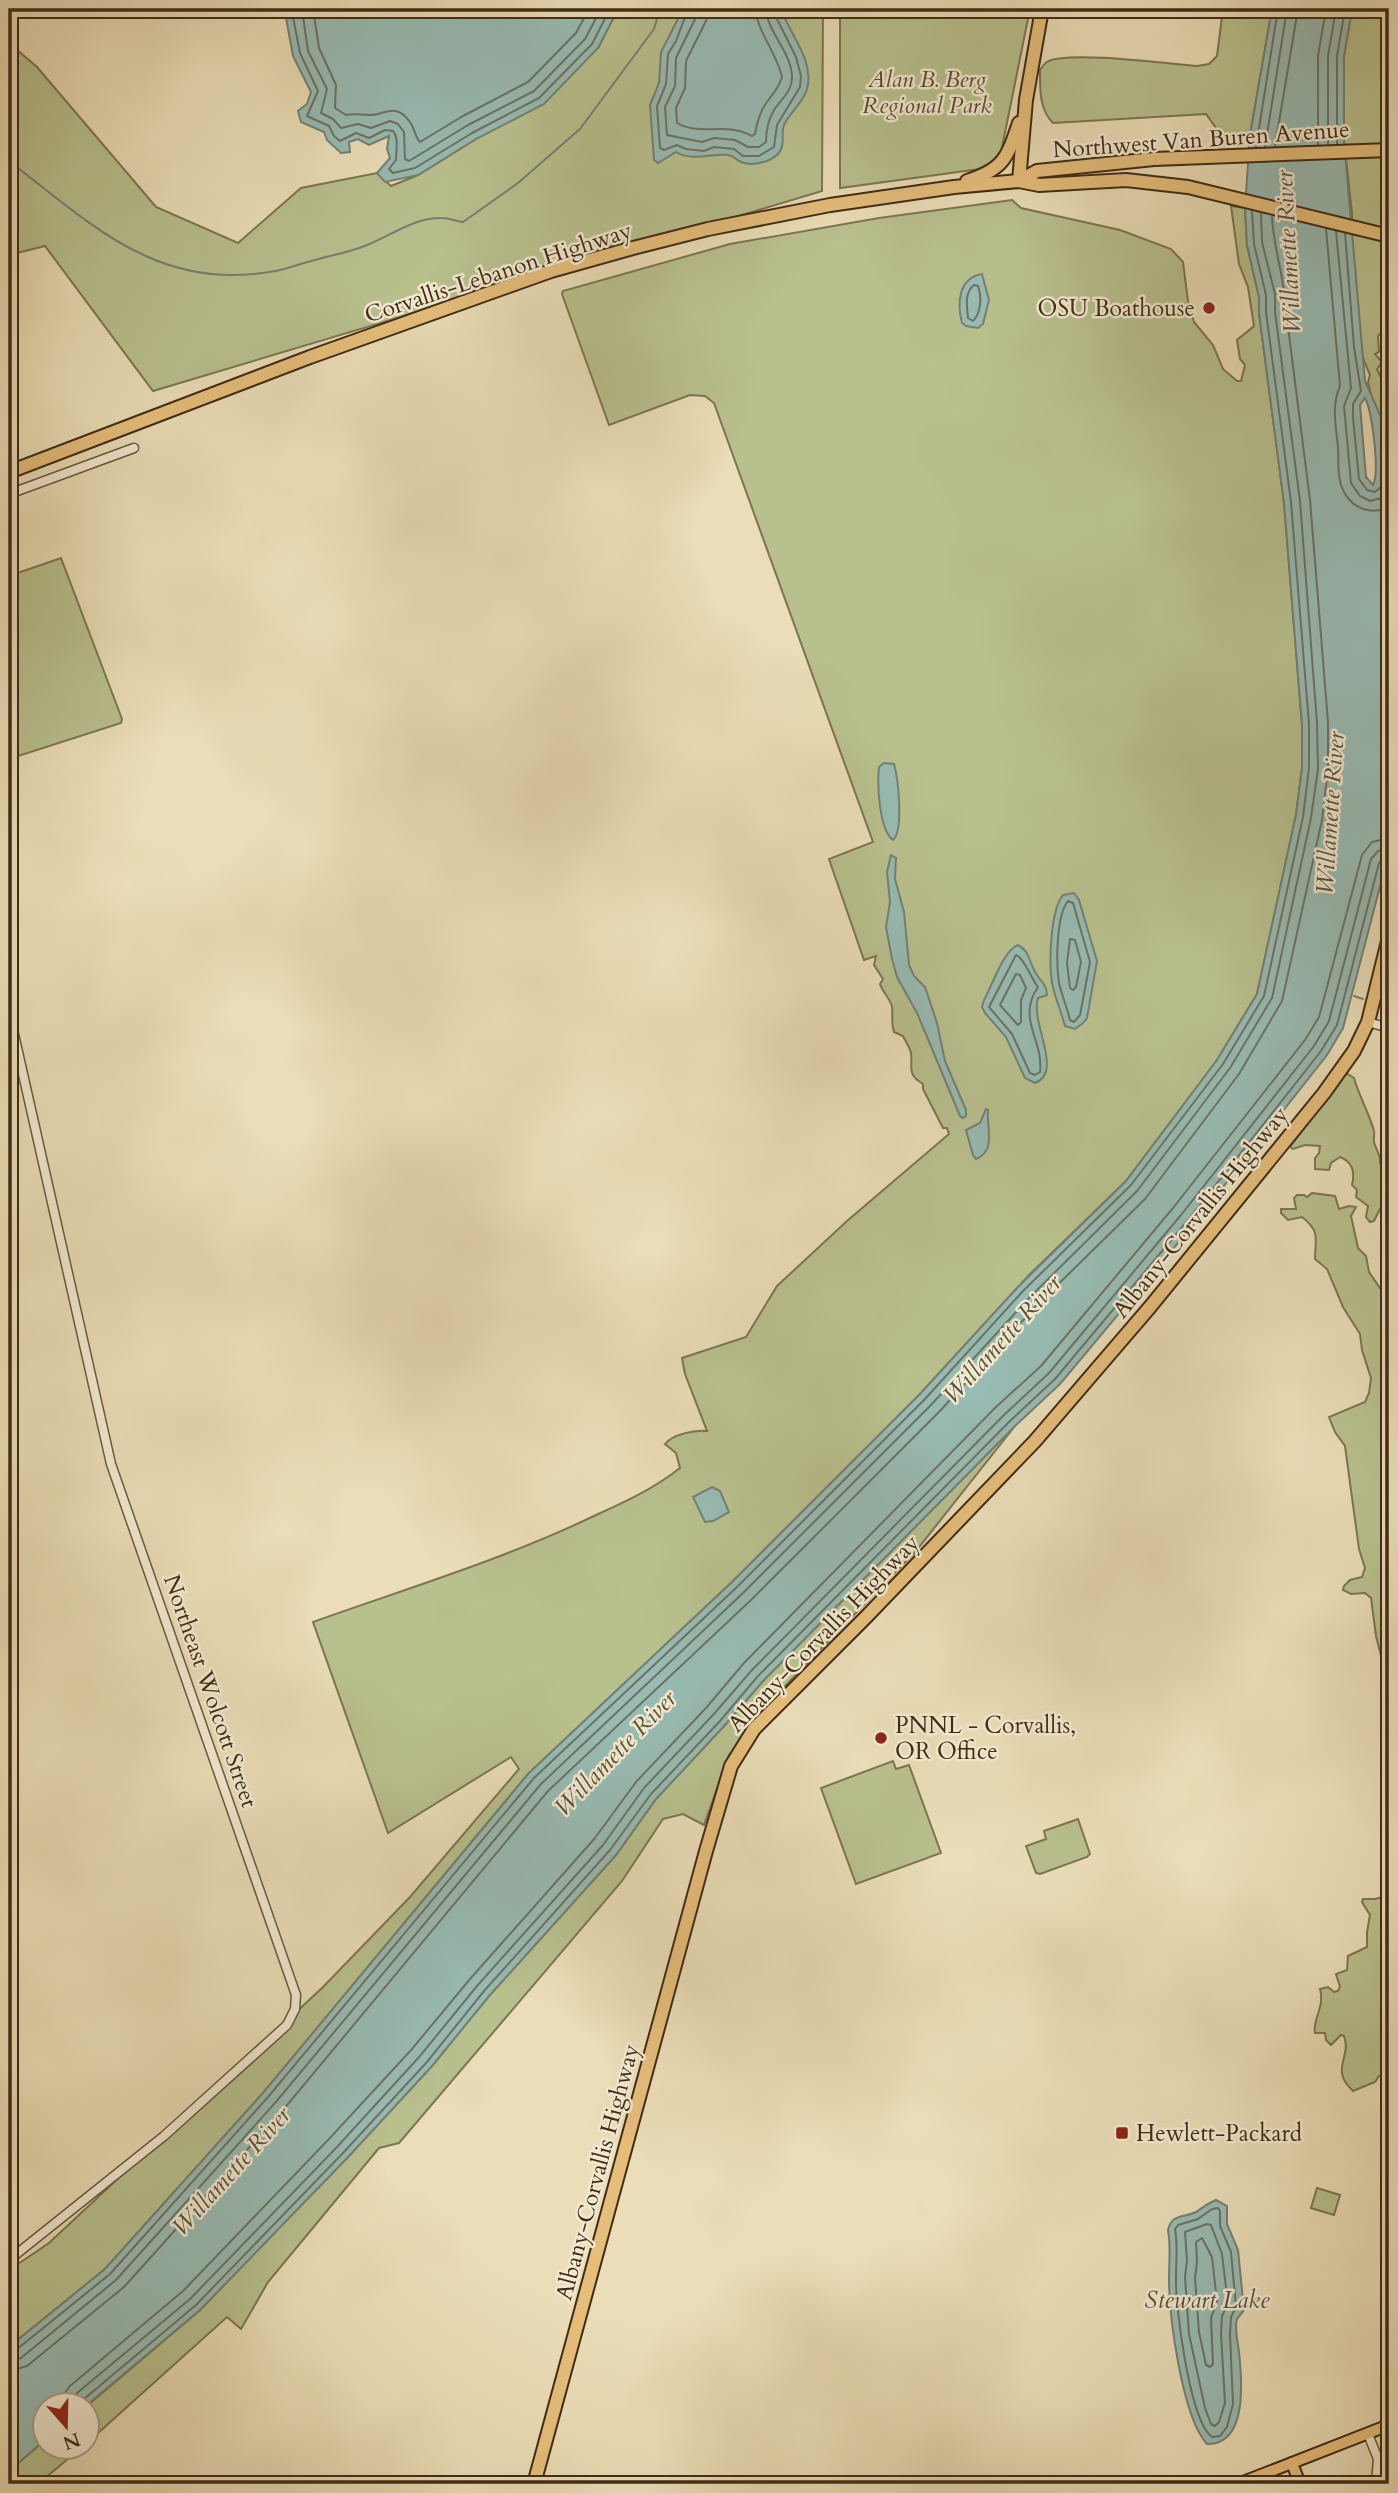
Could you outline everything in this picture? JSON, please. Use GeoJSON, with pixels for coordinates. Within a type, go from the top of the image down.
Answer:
{"type":"FeatureCollection","features":[{"type":"Feature","properties":{"kind":"highway"},"geometry":{"type":"LineString","coordinates":[[1042,9],[1026,100],[1018,181],[1039,185],[1126,180],[1188,187],[1389,236]]}},
{"type":"Feature","properties":{"kind":"highway"},"geometry":{"type":"LineString","coordinates":[[954,187],[994,170],[1004,162],[1026,100]]}},
{"type":"Feature","properties":{"kind":"highway","name":"Northwest Van Buren Avenue"},"geometry":{"type":"LineString","coordinates":[[1018,181],[1037,171],[1186,157],[1389,150]]}},
{"type":"Feature","properties":{"kind":"highway","name":"Corvallis-Lebanon Highway"},"geometry":{"type":"LineString","coordinates":[[9,472],[310,357],[551,271],[633,248],[769,216],[954,187],[1018,181]]}},
{"type":"Feature","properties":{"kind":"highway","name":"Albany-Corvallis Highway"},"geometry":{"type":"LineString","coordinates":[[534,2484],[709,1838],[723,1788],[737,1756],[763,1719],[875,1608],[1035,1441],[1150,1307],[1324,1093],[1354,1051],[1368,1022],[1385,974],[1389,937]]}},
{"type":"Feature","properties":{"kind":"main road"},"geometry":{"type":"LineString","coordinates":[[1238,2484],[1389,2425]]}},
{"type":"Feature","properties":{"kind":"main road"},"geometry":{"type":"LineString","coordinates":[[1292,2463],[1300,2484]]}},
{"type":"Feature","properties":{"kind":"street"},"geometry":{"type":"LineString","coordinates":[[9,494],[134,448]]}},
{"type":"Feature","properties":{"kind":"street","name":"Northeast Wolcott Street"},"geometry":{"type":"LineString","coordinates":[[9,1012],[111,1464],[296,1995],[295,2009],[287,2025],[164,2136],[9,2260]]}},
{"type":"Feature","properties":{"kind":"street"},"geometry":{"type":"LineString","coordinates":[[1368,1022],[1389,1028]]}},
{"type":"Feature","properties":{"kind":"street"},"geometry":{"type":"LineString","coordinates":[[1368,2434],[1378,2459],[1376,2484]]}},
{"type":"Feature","properties":{"kind":"green space"},"geometry":{"type":"Polygon","coordinates":[[[618,9],[823,9],[822,191],[153,391],[45,246],[9,255],[9,43],[37,67],[156,207],[238,243],[301,188],[377,173],[391,186],[418,175],[476,139],[598,48],[618,9]]]}},
{"type":"Feature","properties":{"kind":"green space","name":"Alan B. Berg Regional Park"},"geometry":{"type":"Polygon","coordinates":[[[840,9],[1030,9],[1000,157],[980,169],[840,188],[840,9]]]}},
{"type":"Feature","properties":{"kind":"green space"},"geometry":{"type":"Polygon","coordinates":[[[1223,9],[1272,9],[1250,135],[1217,137],[1216,128],[1206,114],[1053,123],[1048,117],[1041,98],[1040,84],[1040,70],[1047,62],[1074,57],[1096,57],[1197,66],[1209,64],[1217,56],[1223,9]]]}},
{"type":"Feature","properties":{"kind":"green space"},"geometry":{"type":"Polygon","coordinates":[[[1352,9],[1382,9],[1386,147],[1381,168],[1381,333],[1378,336],[1379,352],[1375,354],[1382,362],[1377,369],[1389,395],[1389,467],[1368,401],[1371,395],[1368,382],[1370,375],[1362,356],[1352,242],[1352,213],[1344,141],[1344,56],[1352,9]]]}},
{"type":"Feature","properties":{"kind":"green space"},"geometry":{"type":"Polygon","coordinates":[[[1012,200],[1021,208],[1120,230],[1171,249],[1183,262],[1188,301],[1194,322],[1213,345],[1223,369],[1237,381],[1241,381],[1245,365],[1240,359],[1237,340],[1254,326],[1248,287],[1239,264],[1231,206],[1245,208],[1247,245],[1259,297],[1284,503],[1302,725],[1302,768],[1296,815],[1257,994],[1217,1060],[1126,1181],[1029,1275],[920,1394],[732,1582],[528,1774],[263,2093],[105,2269],[9,2347],[9,2270],[49,2243],[323,1987],[410,1897],[519,1769],[511,1757],[388,1833],[313,1622],[527,1546],[629,1500],[680,1468],[676,1453],[665,1444],[684,1433],[707,1431],[685,1374],[682,1358],[746,1337],[777,1286],[847,1221],[949,1134],[947,1128],[943,1128],[923,1084],[912,1073],[911,1053],[903,1036],[894,1032],[892,1007],[880,984],[883,979],[874,965],[876,956],[864,960],[829,859],[873,842],[714,403],[705,396],[690,395],[609,425],[563,291],[730,244],[879,218],[1012,200]]]}},
{"type":"Feature","properties":{"kind":"green space"},"geometry":{"type":"Polygon","coordinates":[[[61,558],[122,719],[121,723],[9,759],[9,576],[61,558]]]}},
{"type":"Feature","properties":{"kind":"green space"},"geometry":{"type":"Polygon","coordinates":[[[1346,1073],[1354,1078],[1374,1131],[1380,1163],[1386,1173],[1389,1208],[1380,1209],[1374,1221],[1370,1222],[1366,1217],[1368,1206],[1356,1197],[1357,1190],[1352,1185],[1353,1172],[1348,1162],[1340,1157],[1331,1163],[1329,1170],[1315,1169],[1315,1158],[1320,1146],[1290,1147],[1346,1073]]]}},
{"type":"Feature","properties":{"kind":"green space"},"geometry":{"type":"Polygon","coordinates":[[[1312,1193],[1335,1196],[1339,1209],[1356,1207],[1351,1216],[1358,1248],[1366,1256],[1369,1272],[1382,1291],[1389,1314],[1389,1687],[1376,1636],[1371,1598],[1365,1593],[1351,1594],[1343,1590],[1350,1580],[1362,1577],[1365,1568],[1359,1549],[1345,1446],[1329,1417],[1365,1402],[1371,1378],[1360,1334],[1343,1307],[1327,1269],[1315,1259],[1316,1240],[1312,1227],[1302,1217],[1288,1220],[1281,1213],[1281,1209],[1296,1209],[1294,1198],[1297,1195],[1307,1197],[1312,1193]]]}},
{"type":"Feature","properties":{"kind":"green space"},"geometry":{"type":"Polygon","coordinates":[[[1015,1426],[916,1551],[786,1685],[729,1755],[704,1825],[683,1814],[663,1819],[622,1881],[399,2143],[379,2148],[268,2282],[241,2329],[227,2317],[102,2429],[102,2393],[200,2310],[348,2157],[432,2066],[489,1996],[616,1855],[656,1799],[763,1681],[1015,1426]]]}},
{"type":"Feature","properties":{"kind":"green space"},"geometry":{"type":"Polygon","coordinates":[[[893,1761],[896,1769],[909,1765],[941,1853],[856,1884],[821,1788],[893,1761]]]}},
{"type":"Feature","properties":{"kind":"green space"},"geometry":{"type":"Polygon","coordinates":[[[1078,1819],[1090,1854],[1040,1874],[1036,1873],[1026,1846],[1046,1839],[1044,1831],[1078,1819]]]}},
{"type":"Feature","properties":{"kind":"green space"},"geometry":{"type":"Polygon","coordinates":[[[1389,1878],[1389,2076],[1379,2076],[1375,2082],[1353,2091],[1346,2083],[1342,2070],[1346,2044],[1344,2036],[1341,2035],[1331,2045],[1326,2040],[1325,2033],[1315,2033],[1321,2002],[1320,1989],[1328,1987],[1334,1992],[1338,1991],[1340,1987],[1336,1974],[1347,1970],[1348,1956],[1367,1947],[1370,1915],[1362,1902],[1363,1899],[1382,1897],[1389,1878]]]}},
{"type":"Feature","properties":{"kind":"green space"},"geometry":{"type":"Polygon","coordinates":[[[1317,2188],[1340,2195],[1334,2215],[1311,2208],[1317,2188]]]}},
{"type":"Feature","properties":{"kind":"green space"},"geometry":{"type":"Polygon","coordinates":[[[32,2451],[32,2462],[64,2462],[38,2484],[9,2484],[9,2471],[32,2451]]]}},
{"type":"Feature","properties":{"kind":"water"},"geometry":{"type":"Polygon","coordinates":[[[287,9],[618,9],[598,48],[544,104],[476,139],[418,175],[385,182],[377,173],[390,158],[387,149],[389,136],[369,145],[358,139],[349,142],[350,152],[341,153],[327,140],[324,132],[301,122],[298,111],[307,104],[311,92],[293,56],[286,18],[287,9]]]}},
{"type":"Feature","properties":{"kind":"water"},"geometry":{"type":"Polygon","coordinates":[[[683,9],[781,9],[804,58],[809,79],[805,94],[784,125],[783,143],[776,156],[759,163],[746,163],[728,155],[695,157],[676,152],[658,163],[654,160],[650,105],[659,83],[661,52],[683,9]]]}},
{"type":"Feature","properties":{"kind":"water","name":"Willamette River"},"geometry":{"type":"Polygon","coordinates":[[[1272,9],[1352,9],[1344,56],[1344,141],[1365,381],[1381,417],[1389,468],[1389,852],[1343,1028],[1327,1055],[1193,1225],[1060,1384],[1015,1426],[763,1681],[656,1799],[616,1855],[489,1996],[432,2066],[348,2157],[200,2310],[102,2392],[32,2392],[32,2451],[9,2471],[9,2347],[105,2269],[263,2093],[529,1773],[732,1582],[920,1394],[1018,1287],[1126,1181],[1217,1060],[1257,994],[1296,815],[1302,768],[1302,725],[1284,503],[1259,297],[1247,245],[1245,208],[1250,135],[1272,9]],[[1365,398],[1360,405],[1366,477],[1373,485],[1376,468],[1372,428],[1365,398]]]}},
{"type":"Feature","properties":{"kind":"water"},"geometry":{"type":"Polygon","coordinates":[[[982,274],[989,300],[983,324],[978,328],[966,326],[960,316],[961,293],[968,281],[982,274]]]}},
{"type":"Feature","properties":{"kind":"water"},"geometry":{"type":"Polygon","coordinates":[[[884,763],[894,764],[897,781],[899,816],[893,840],[888,835],[880,806],[879,767],[884,763]]]}},
{"type":"Feature","properties":{"kind":"water"},"geometry":{"type":"Polygon","coordinates":[[[891,855],[896,858],[895,879],[904,912],[909,965],[914,976],[925,987],[937,1023],[945,1061],[966,1110],[966,1116],[963,1118],[917,1013],[897,977],[892,959],[886,927],[890,902],[887,872],[891,855]]]}},
{"type":"Feature","properties":{"kind":"water"},"geometry":{"type":"Polygon","coordinates":[[[1074,893],[1079,900],[1097,961],[1087,1018],[1075,1029],[1065,1026],[1053,989],[1051,963],[1055,913],[1063,895],[1074,893]]]}},
{"type":"Feature","properties":{"kind":"water"},"geometry":{"type":"Polygon","coordinates":[[[1018,945],[1028,955],[1047,992],[1047,995],[1038,998],[1037,1008],[1047,1069],[1043,1077],[1035,1083],[1025,1078],[1006,1037],[982,1007],[1007,954],[1018,945]]]}},
{"type":"Feature","properties":{"kind":"water"},"geometry":{"type":"Polygon","coordinates":[[[986,1109],[988,1144],[982,1155],[976,1159],[966,1130],[980,1123],[986,1109]]]}},
{"type":"Feature","properties":{"kind":"water"},"geometry":{"type":"Polygon","coordinates":[[[712,1487],[720,1491],[729,1512],[713,1521],[705,1522],[693,1497],[712,1487]]]}},
{"type":"Feature","properties":{"kind":"water","name":"Stewart Lake"},"geometry":{"type":"Polygon","coordinates":[[[1216,2200],[1227,2206],[1227,2224],[1238,2250],[1244,2310],[1237,2319],[1236,2327],[1241,2394],[1240,2409],[1230,2434],[1220,2441],[1207,2444],[1198,2431],[1184,2390],[1174,2340],[1168,2230],[1175,2218],[1196,2212],[1216,2200]]]}},
{"type":"Feature","properties":{"kind":"waterway"},"geometry":{"type":"LineString","coordinates":[[9,161],[99,230],[162,263],[197,272],[234,275],[280,270],[362,247],[421,221],[442,218],[463,222],[518,183],[580,129],[654,29],[660,9]]}},
{"type":"Feature","properties":{"kind":"waterway"},"geometry":{"type":"LineString","coordinates":[[1354,996],[1363,999]]}},
{"type":"Feature","properties":{"kind":"place","name":"OSU Boathouse"},"geometry":{"type":"Point","coordinates":[1209,308]}},
{"type":"Feature","properties":{"kind":"place","name":"PNNL - Corvallis, OR Office"},"geometry":{"type":"Point","coordinates":[881,1738]}},
{"type":"Feature","properties":{"kind":"place","name":"Hewlett-Packard"},"geometry":{"type":"Point","coordinates":[1122,2133]}}]}
